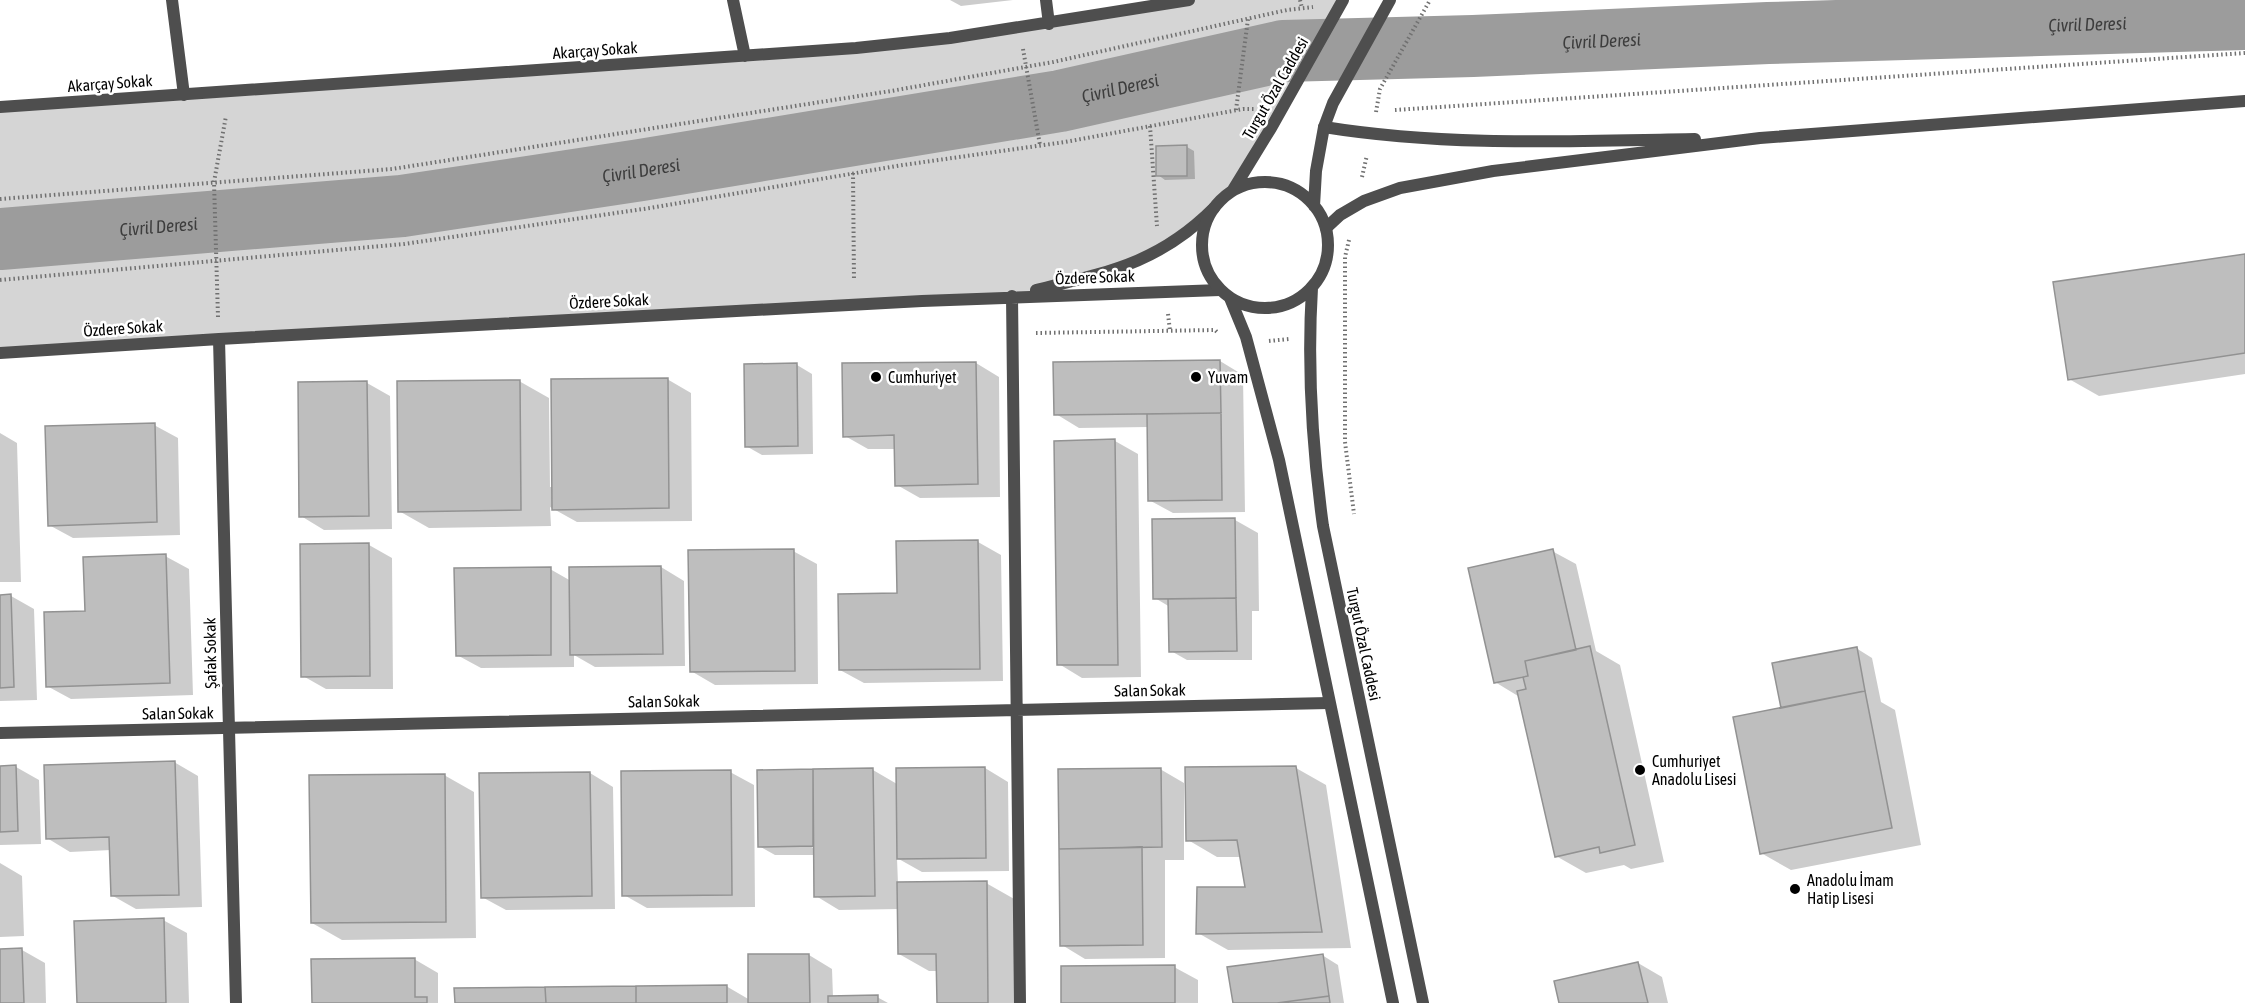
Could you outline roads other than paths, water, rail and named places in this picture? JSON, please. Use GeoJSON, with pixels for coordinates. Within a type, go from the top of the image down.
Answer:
{"type":"FeatureCollection","features":[{"type":"Feature","properties":{"kind":"street"},"geometry":{"type":"LineString","coordinates":[[172,0],[184,94]]}},
{"type":"Feature","properties":{"kind":"street"},"geometry":{"type":"LineString","coordinates":[[733,0],[745,56]]}},
{"type":"Feature","properties":{"kind":"street"},"geometry":{"type":"LineString","coordinates":[[1046,0],[1050,24]]}},
{"type":"Feature","properties":{"kind":"street","name":"Akarçay Sokak"},"geometry":{"type":"LineString","coordinates":[[0,107],[867,47],[1050,24],[1189,0]]}},
{"type":"Feature","properties":{"kind":"street"},"geometry":{"type":"LineString","coordinates":[[1314,206],[1316,171],[1323,127],[1333,103],[1390,0]]}},
{"type":"Feature","properties":{"kind":"street","name":"Turgut Özal Caddesi"},"geometry":{"type":"LineString","coordinates":[[1233,191],[1335,18],[1342,2]]}},
{"type":"Feature","properties":{"kind":"street"},"geometry":{"type":"LineString","coordinates":[[1326,228],[1340,214],[1400,188],[1453,177],[1760,138],[2245,101]]}},
{"type":"Feature","properties":{"kind":"street"},"geometry":{"type":"LineString","coordinates":[[1323,127],[1371,134],[1489,142],[1760,138]]}},
{"type":"Feature","properties":{"kind":"street"},"geometry":{"type":"LineString","coordinates":[[1020,1003],[1012,296],[1102,274],[1149,256],[1184,235],[1233,191],[1257,182],[1283,185],[1294,189],[1314,206],[1326,228],[1328,254],[1320,278],[1312,288],[1279,307],[1266,309],[1241,304],[1225,294]]}},
{"type":"Feature","properties":{"kind":"street"},"geometry":{"type":"LineString","coordinates":[[1214,208],[1203,231],[1202,256],[1206,269],[1225,294],[1247,342],[1279,460],[1393,1003]]}},
{"type":"Feature","properties":{"kind":"street","name":"Turgut Özal Caddesi"},"geometry":{"type":"LineString","coordinates":[[1312,288],[1309,338],[1313,456],[1323,526],[1424,1003]]}},
{"type":"Feature","properties":{"kind":"street","name":"Özdere Sokak"},"geometry":{"type":"LineString","coordinates":[[0,353],[1012,296],[1225,294]]}},
{"type":"Feature","properties":{"kind":"street","name":"Şafak Sokak"},"geometry":{"type":"LineString","coordinates":[[219,339],[236,1003]]}},
{"type":"Feature","properties":{"kind":"street","name":"Salan Sokak"},"geometry":{"type":"LineString","coordinates":[[0,733],[1329,703]]}},
{"type":"Feature","properties":{"kind":"waterway","name":"Çivril Deresi"},"geometry":{"type":"LineString","coordinates":[[0,239],[402,206],[641,170],[1060,101],[1283,51],[1473,46],[1768,33],[2245,19]]}},
{"type":"Feature","properties":{"kind":"place","name":"Cumhuriyet"},"geometry":{"type":"Point","coordinates":[876,377]}},
{"type":"Feature","properties":{"kind":"place","name":"Yuvam"},"geometry":{"type":"Point","coordinates":[1196,377]}},
{"type":"Feature","properties":{"kind":"place","name":"Cumhuriyet Anadolu Lisesi"},"geometry":{"type":"Point","coordinates":[1640,770]}},
{"type":"Feature","properties":{"kind":"place","name":"Anadolu İmam Hatip Lisesi"},"geometry":{"type":"Point","coordinates":[1795,889]}}]}
